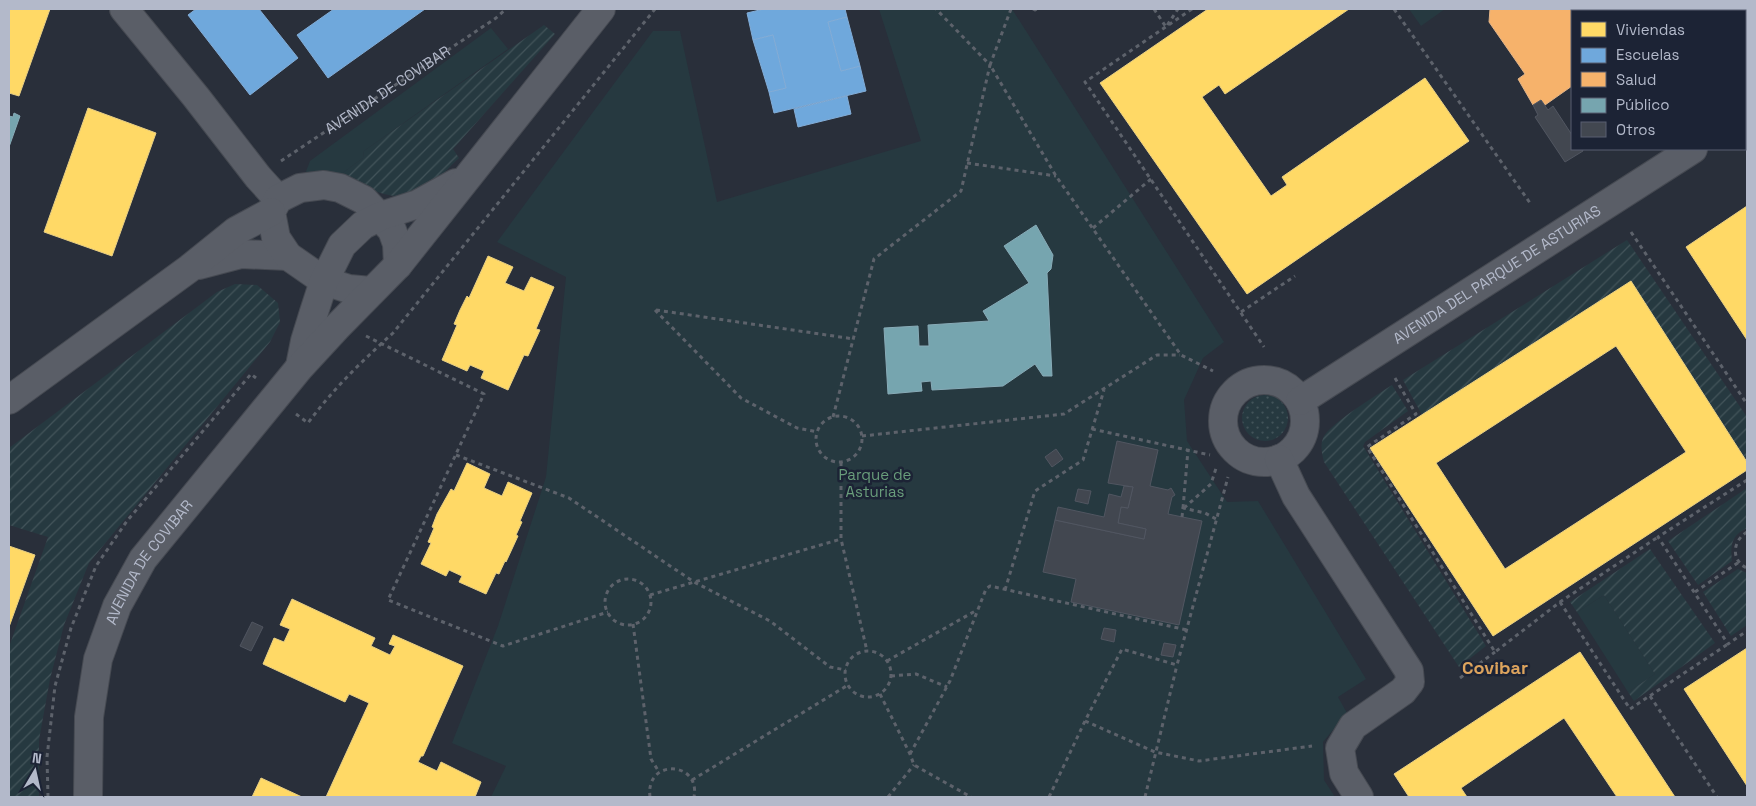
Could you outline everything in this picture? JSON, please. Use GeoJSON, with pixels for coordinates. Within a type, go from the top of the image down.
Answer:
{"type":"FeatureCollection","features":[{"type":"Feature","properties":{"kind":"street"},"geometry":{"type":"LineString","coordinates":[[124,9],[258,177],[275,206],[276,238],[288,256],[324,281],[349,288],[371,291]]}},
{"type":"Feature","properties":{"kind":"street","name":"AVENIDA DE COVIBAR"},"geometry":{"type":"LineString","coordinates":[[88,797],[89,717],[98,659],[117,606],[143,559],[300,367],[398,265],[601,9]]}},
{"type":"Feature","properties":{"kind":"street","name":"AVENIDA DEL PARQUE DE ASTURIAS"},"geometry":{"type":"LineString","coordinates":[[1300,401],[1691,150]]}},
{"type":"Feature","properties":{"kind":"street","name":"AVENIDA DE COVIBAR"},"geometry":{"type":"LineString","coordinates":[[300,367],[305,341],[324,281],[342,245],[363,225],[380,216],[418,204],[465,179]]}},
{"type":"Feature","properties":{"kind":"street"},"geometry":{"type":"LineString","coordinates":[[9,400],[190,268],[236,231],[300,188],[324,186],[340,188],[364,200],[392,230],[397,244],[398,265]]}},
{"type":"Feature","properties":{"kind":"street"},"geometry":{"type":"LineString","coordinates":[[190,268],[241,254],[288,256]]}},
{"type":"Feature","properties":{"kind":"street"},"geometry":{"type":"LineString","coordinates":[[1268,380],[1281,384],[1292,391],[1300,401],[1304,414],[1304,428],[1300,441],[1291,452],[1279,459],[1266,462],[1252,460],[1240,454],[1231,445],[1225,433],[1223,420],[1225,407],[1232,395],[1242,386],[1254,381],[1268,380]]}},
{"type":"Feature","properties":{"kind":"street"},"geometry":{"type":"LineString","coordinates":[[1279,459],[1296,496],[1409,671],[1410,682],[1403,691],[1353,726],[1340,748],[1344,773],[1360,797]]}},
{"type":"Feature","properties":{"kind":"path","name":"AVENIDA DE COVIBAR"},"geometry":{"type":"LineString","coordinates":[[274,166],[496,18],[506,9]]}},
{"type":"Feature","properties":{"kind":"path"},"geometry":{"type":"LineString","coordinates":[[291,410],[308,423],[344,379],[393,333],[655,9]]}},
{"type":"Feature","properties":{"kind":"path"},"geometry":{"type":"LineString","coordinates":[[936,9],[990,66],[1056,176],[1181,354],[1213,371]]}},
{"type":"Feature","properties":{"kind":"path"},"geometry":{"type":"LineString","coordinates":[[833,417],[874,259],[961,191],[990,66],[1012,9]]}},
{"type":"Feature","properties":{"kind":"path"},"geometry":{"type":"LineString","coordinates":[[1033,9],[1037,9]]}},
{"type":"Feature","properties":{"kind":"path"},"geometry":{"type":"LineString","coordinates":[[1154,9],[1166,27]]}},
{"type":"Feature","properties":{"kind":"path"},"geometry":{"type":"LineString","coordinates":[[1166,27],[1178,9]]}},
{"type":"Feature","properties":{"kind":"path"},"geometry":{"type":"LineString","coordinates":[[1192,9],[1085,82],[1264,346]]}},
{"type":"Feature","properties":{"kind":"path"},"geometry":{"type":"LineString","coordinates":[[1394,9],[1530,203]]}},
{"type":"Feature","properties":{"kind":"path"},"geometry":{"type":"LineString","coordinates":[[967,163],[1056,176]]}},
{"type":"Feature","properties":{"kind":"path"},"geometry":{"type":"LineString","coordinates":[[1093,228],[1151,179]]}},
{"type":"Feature","properties":{"kind":"path"},"geometry":{"type":"LineString","coordinates":[[1630,232],[1747,404]]}},
{"type":"Feature","properties":{"kind":"path"},"geometry":{"type":"LineString","coordinates":[[1240,312],[1295,276]]}},
{"type":"Feature","properties":{"kind":"path"},"geometry":{"type":"LineString","coordinates":[[818,432],[797,428],[741,398],[655,310],[854,339]]}},
{"type":"Feature","properties":{"kind":"path"},"geometry":{"type":"LineString","coordinates":[[363,334],[484,394],[388,600],[503,646],[608,612]]}},
{"type":"Feature","properties":{"kind":"path"},"geometry":{"type":"LineString","coordinates":[[862,436],[1064,414],[1157,354],[1181,354]]}},
{"type":"Feature","properties":{"kind":"path"},"geometry":{"type":"LineString","coordinates":[[1395,378],[1416,414],[1366,447],[1495,652]]}},
{"type":"Feature","properties":{"kind":"path"},"geometry":{"type":"LineString","coordinates":[[1005,590],[1035,491],[1083,460],[1104,388]]}},
{"type":"Feature","properties":{"kind":"path"},"geometry":{"type":"LineString","coordinates":[[833,417],[848,418],[860,428],[862,436],[859,450],[848,460],[841,462],[833,461],[821,453],[818,446],[818,432],[826,420],[833,417]]}},
{"type":"Feature","properties":{"kind":"path"},"geometry":{"type":"LineString","coordinates":[[1092,429],[1210,454]]}},
{"type":"Feature","properties":{"kind":"path"},"geometry":{"type":"LineString","coordinates":[[1182,517],[1188,450]]}},
{"type":"Feature","properties":{"kind":"path"},"geometry":{"type":"LineString","coordinates":[[456,455],[568,498],[694,582],[770,621],[830,667],[846,670]]}},
{"type":"Feature","properties":{"kind":"path"},"geometry":{"type":"LineString","coordinates":[[841,462],[840,539],[866,652]]}},
{"type":"Feature","properties":{"kind":"path"},"geometry":{"type":"LineString","coordinates":[[1183,508],[1211,484],[1217,464]]}},
{"type":"Feature","properties":{"kind":"path"},"geometry":{"type":"LineString","coordinates":[[1145,797],[1186,630],[1228,477]]}},
{"type":"Feature","properties":{"kind":"path"},"geometry":{"type":"LineString","coordinates":[[1460,678],[1560,602],[1747,480]]}},
{"type":"Feature","properties":{"kind":"path"},"geometry":{"type":"LineString","coordinates":[[1183,508],[1205,513],[1216,519]]}},
{"type":"Feature","properties":{"kind":"path"},"geometry":{"type":"LineString","coordinates":[[1747,532],[1739,538],[1736,544],[1736,556],[1739,562],[1747,568]]}},
{"type":"Feature","properties":{"kind":"path"},"geometry":{"type":"LineString","coordinates":[[1658,537],[1728,644]]}},
{"type":"Feature","properties":{"kind":"path"},"geometry":{"type":"LineString","coordinates":[[650,595],[840,539]]}},
{"type":"Feature","properties":{"kind":"path"},"geometry":{"type":"LineString","coordinates":[[1695,592],[1739,562]]}},
{"type":"Feature","properties":{"kind":"path"},"geometry":{"type":"LineString","coordinates":[[626,579],[641,583],[650,595],[650,610],[646,617],[633,624],[618,622],[608,612],[605,605],[608,591],[619,581],[626,579]]}},
{"type":"Feature","properties":{"kind":"path"},"geometry":{"type":"LineString","coordinates":[[910,754],[947,687],[977,610],[986,589],[990,586],[1186,630]]}},
{"type":"Feature","properties":{"kind":"path"},"geometry":{"type":"LineString","coordinates":[[1560,602],[1630,710],[1747,631]]}},
{"type":"Feature","properties":{"kind":"path"},"geometry":{"type":"LineString","coordinates":[[887,661],[977,610]]}},
{"type":"Feature","properties":{"kind":"path"},"geometry":{"type":"LineString","coordinates":[[633,624],[651,759],[659,772]]}},
{"type":"Feature","properties":{"kind":"path"},"geometry":{"type":"LineString","coordinates":[[1049,797],[1122,649],[1177,665]]}},
{"type":"Feature","properties":{"kind":"path"},"geometry":{"type":"LineString","coordinates":[[866,652],[874,652],[887,661],[891,676],[889,683],[880,694],[866,697],[858,695],[848,685],[846,670],[853,657],[859,653],[866,652]]}},
{"type":"Feature","properties":{"kind":"path"},"geometry":{"type":"LineString","coordinates":[[891,676],[916,674],[947,687]]}},
{"type":"Feature","properties":{"kind":"path"},"geometry":{"type":"LineString","coordinates":[[692,780],[848,685]]}},
{"type":"Feature","properties":{"kind":"path"},"geometry":{"type":"LineString","coordinates":[[880,694],[914,765],[971,797]]}},
{"type":"Feature","properties":{"kind":"path"},"geometry":{"type":"LineString","coordinates":[[1650,696],[1717,797]]}},
{"type":"Feature","properties":{"kind":"path"},"geometry":{"type":"LineString","coordinates":[[1085,721],[1155,752],[1199,762],[1312,746]]}},
{"type":"Feature","properties":{"kind":"path"},"geometry":{"type":"LineString","coordinates":[[888,797],[914,765]]}},
{"type":"Feature","properties":{"kind":"path"},"geometry":{"type":"LineString","coordinates":[[650,797],[650,784],[659,772],[666,769],[681,770],[688,774],[695,788],[694,797]]}},
{"type":"Feature","properties":{"kind":"green space","name":"Parque de Asturias"},"geometry":{"type":"Polygon","coordinates":[[[879,9],[1012,9],[1224,342],[1203,358],[1184,400],[1187,441],[1227,502],[1258,501],[1366,679],[1338,697],[1347,713],[1323,742],[1324,780],[1335,797],[491,797],[506,766],[452,743],[498,626],[546,477],[566,277],[497,242],[653,31],[680,31],[717,202],[921,141],[879,9]]]}},
{"type":"Feature","properties":{"kind":"green space"},"geometry":{"type":"Polygon","coordinates":[[[1409,9],[1445,9],[1421,26],[1409,9]]]}},
{"type":"Feature","properties":{"kind":"green space"},"geometry":{"type":"Polygon","coordinates":[[[544,25],[555,34],[453,149],[459,158],[427,187],[404,196],[393,196],[372,190],[340,175],[363,158],[364,151],[544,25]]]}},
{"type":"Feature","properties":{"kind":"green space"},"geometry":{"type":"Polygon","coordinates":[[[491,28],[508,49],[364,151],[363,158],[340,175],[305,174],[310,161],[491,28]]]}},
{"type":"Feature","properties":{"kind":"green space"},"geometry":{"type":"Polygon","coordinates":[[[1627,240],[1747,417],[1747,457],[1745,458],[1631,281],[1422,415],[1403,380],[1627,240]]]}},
{"type":"Feature","properties":{"kind":"green space"},"geometry":{"type":"Polygon","coordinates":[[[235,284],[257,285],[278,303],[280,322],[270,342],[89,563],[64,625],[50,679],[39,740],[39,797],[9,797],[9,647],[48,537],[9,525],[9,448],[217,292],[235,284]]]}},
{"type":"Feature","properties":{"kind":"green space"},"geometry":{"type":"Polygon","coordinates":[[[1392,385],[1408,411],[1365,442],[1363,446],[1486,646],[1459,667],[1324,462],[1322,444],[1327,432],[1354,410],[1392,385]]]}},
{"type":"Feature","properties":{"kind":"green space"},"geometry":{"type":"Polygon","coordinates":[[[1265,395],[1278,399],[1284,405],[1288,418],[1284,431],[1278,437],[1265,441],[1252,437],[1246,431],[1242,418],[1246,405],[1252,399],[1265,395]]]}},
{"type":"Feature","properties":{"kind":"green space"},"geometry":{"type":"Polygon","coordinates":[[[1747,488],[1747,528],[1738,534],[1733,541],[1731,550],[1732,561],[1698,585],[1668,541],[1747,488]]]}},
{"type":"Feature","properties":{"kind":"green space"},"geometry":{"type":"Polygon","coordinates":[[[1650,549],[1715,643],[1634,701],[1628,692],[1655,674],[1604,595],[1577,612],[1570,602],[1650,549]]]}},
{"type":"Feature","properties":{"kind":"green space"},"geometry":{"type":"Polygon","coordinates":[[[1738,569],[1747,573],[1747,625],[1731,636],[1703,592],[1738,569]]]}},
{"type":"Feature","properties":{"kind":"green space"},"geometry":{"type":"Polygon","coordinates":[[[1604,595],[1655,674],[1628,692],[1577,612],[1604,595]]]}},
{"type":"Feature","properties":{"kind":"building: Viviendas"},"geometry":{"type":"Polygon","coordinates":[[[9,9],[50,9],[19,96],[9,93],[9,9]]]}},
{"type":"Feature","properties":{"kind":"building: Viviendas"},"geometry":{"type":"Polygon","coordinates":[[[1208,9],[1349,9],[1225,94],[1219,85],[1202,97],[1271,196],[1287,185],[1282,177],[1425,78],[1469,141],[1247,294],[1100,83],[1208,9]]]}},
{"type":"Feature","properties":{"kind":"building: Viviendas"},"geometry":{"type":"Polygon","coordinates":[[[88,108],[156,133],[112,256],[44,232],[88,108]]]}},
{"type":"Feature","properties":{"kind":"building: Viviendas"},"geometry":{"type":"Polygon","coordinates":[[[1747,206],[1747,340],[1686,247],[1747,206]]]}},
{"type":"Feature","properties":{"kind":"building: Viviendas"},"geometry":{"type":"Polygon","coordinates":[[[488,256],[513,267],[505,283],[524,291],[531,277],[554,287],[536,329],[540,330],[528,356],[524,355],[508,390],[481,378],[484,371],[470,365],[467,371],[442,360],[457,325],[454,324],[460,310],[467,296],[469,298],[488,256]]]}},
{"type":"Feature","properties":{"kind":"building: Viviendas"},"geometry":{"type":"Polygon","coordinates":[[[1631,281],[1747,462],[1747,470],[1493,636],[1370,448],[1631,281]],[[1616,346],[1436,463],[1505,569],[1686,452],[1616,346]]]}},
{"type":"Feature","properties":{"kind":"building: Viviendas"},"geometry":{"type":"Polygon","coordinates":[[[467,463],[490,474],[484,488],[502,496],[508,482],[532,493],[520,521],[522,522],[516,535],[518,536],[506,562],[499,574],[496,573],[486,594],[459,582],[462,576],[449,570],[446,576],[421,564],[431,543],[428,542],[437,514],[451,489],[454,491],[467,463]]]}},
{"type":"Feature","properties":{"kind":"building: Viviendas"},"geometry":{"type":"Polygon","coordinates":[[[9,546],[35,555],[9,627],[9,546]]]}},
{"type":"Feature","properties":{"kind":"building: Viviendas"},"geometry":{"type":"Polygon","coordinates":[[[292,599],[375,638],[371,646],[390,655],[395,646],[389,644],[393,635],[463,666],[423,756],[421,756],[418,762],[437,771],[441,762],[481,782],[475,797],[326,797],[369,703],[349,694],[345,702],[263,664],[274,638],[284,642],[290,629],[280,625],[292,599]]]}},
{"type":"Feature","properties":{"kind":"building: Viviendas"},"geometry":{"type":"Polygon","coordinates":[[[1747,648],[1747,786],[1684,689],[1747,648]]]}},
{"type":"Feature","properties":{"kind":"building: Viviendas"},"geometry":{"type":"Polygon","coordinates":[[[1580,652],[1675,797],[1617,797],[1564,718],[1461,788],[1467,797],[1409,797],[1394,774],[1580,652]]]}},
{"type":"Feature","properties":{"kind":"building: Viviendas"},"geometry":{"type":"Polygon","coordinates":[[[261,778],[302,797],[252,797],[261,778]]]}},
{"type":"Feature","properties":{"kind":"building: Escuelas"},"geometry":{"type":"Polygon","coordinates":[[[196,9],[259,9],[298,58],[250,95],[188,15],[196,9]]]}},
{"type":"Feature","properties":{"kind":"building: Escuelas"},"geometry":{"type":"Polygon","coordinates":[[[334,9],[425,9],[328,78],[297,35],[334,9]]]}},
{"type":"Feature","properties":{"kind":"building: Escuelas"},"geometry":{"type":"Polygon","coordinates":[[[764,9],[845,9],[847,17],[828,22],[841,71],[860,66],[866,91],[774,113],[769,92],[786,88],[773,35],[753,40],[747,13],[764,9]]]}},
{"type":"Feature","properties":{"kind":"building: Escuelas"},"geometry":{"type":"Polygon","coordinates":[[[847,17],[860,66],[841,71],[828,22],[847,17]]]}},
{"type":"Feature","properties":{"kind":"building: Escuelas"},"geometry":{"type":"Polygon","coordinates":[[[773,35],[786,88],[769,92],[753,40],[773,35]]]}},
{"type":"Feature","properties":{"kind":"building: Escuelas"},"geometry":{"type":"Polygon","coordinates":[[[847,96],[851,114],[798,127],[794,109],[847,96]]]}},
{"type":"Feature","properties":{"kind":"building: Salud"},"geometry":{"type":"Polygon","coordinates":[[[1490,9],[1630,10],[1571,10],[1571,87],[1545,105],[1541,100],[1533,105],[1518,79],[1525,74],[1489,22],[1490,9]]]}},
{"type":"Feature","properties":{"kind":"building: Público"},"geometry":{"type":"Polygon","coordinates":[[[14,113],[20,116],[9,147],[9,116],[13,117],[14,113]]]}},
{"type":"Feature","properties":{"kind":"building: Público"},"geometry":{"type":"Polygon","coordinates":[[[1036,225],[1053,255],[1051,269],[1047,273],[1052,376],[1043,376],[1035,364],[1003,386],[932,390],[931,381],[921,382],[922,391],[888,394],[884,328],[918,326],[919,346],[929,346],[928,325],[989,321],[983,311],[1029,283],[1004,246],[1036,225]]]}},
{"type":"Feature","properties":{"kind":"building: Otros"},"geometry":{"type":"Polygon","coordinates":[[[1541,100],[1548,110],[1553,106],[1571,133],[1571,150],[1583,151],[1565,162],[1535,117],[1538,115],[1533,105],[1541,100]]]}},
{"type":"Feature","properties":{"kind":"building: Otros"},"geometry":{"type":"Polygon","coordinates":[[[1117,441],[1158,450],[1150,486],[1168,490],[1171,488],[1175,495],[1172,497],[1168,514],[1202,521],[1179,625],[1071,602],[1076,579],[1043,572],[1055,520],[1144,539],[1146,529],[1118,523],[1121,507],[1128,508],[1133,487],[1108,483],[1117,441]]]}},
{"type":"Feature","properties":{"kind":"building: Otros"},"geometry":{"type":"Polygon","coordinates":[[[1056,449],[1063,459],[1052,467],[1045,457],[1056,449]]]}},
{"type":"Feature","properties":{"kind":"building: Otros"},"geometry":{"type":"Polygon","coordinates":[[[1124,486],[1133,487],[1128,508],[1121,507],[1118,523],[1146,529],[1144,539],[1055,520],[1058,507],[1104,517],[1109,494],[1121,497],[1124,486]]]}},
{"type":"Feature","properties":{"kind":"building: Otros"},"geometry":{"type":"Polygon","coordinates":[[[1078,489],[1091,491],[1088,504],[1075,501],[1078,489]]]}},
{"type":"Feature","properties":{"kind":"building: Otros"},"geometry":{"type":"Polygon","coordinates":[[[252,622],[263,627],[251,651],[240,646],[252,622]]]}},
{"type":"Feature","properties":{"kind":"building: Otros"},"geometry":{"type":"Polygon","coordinates":[[[1104,628],[1116,630],[1114,642],[1101,639],[1104,628]]]}},
{"type":"Feature","properties":{"kind":"building: Otros"},"geometry":{"type":"Polygon","coordinates":[[[1164,643],[1176,645],[1173,657],[1161,655],[1164,643]]]}},
{"type":"Feature","properties":{"kind":"district","name":"Covibar"},"geometry":{"type":"Point","coordinates":[1495,668]}}]}
